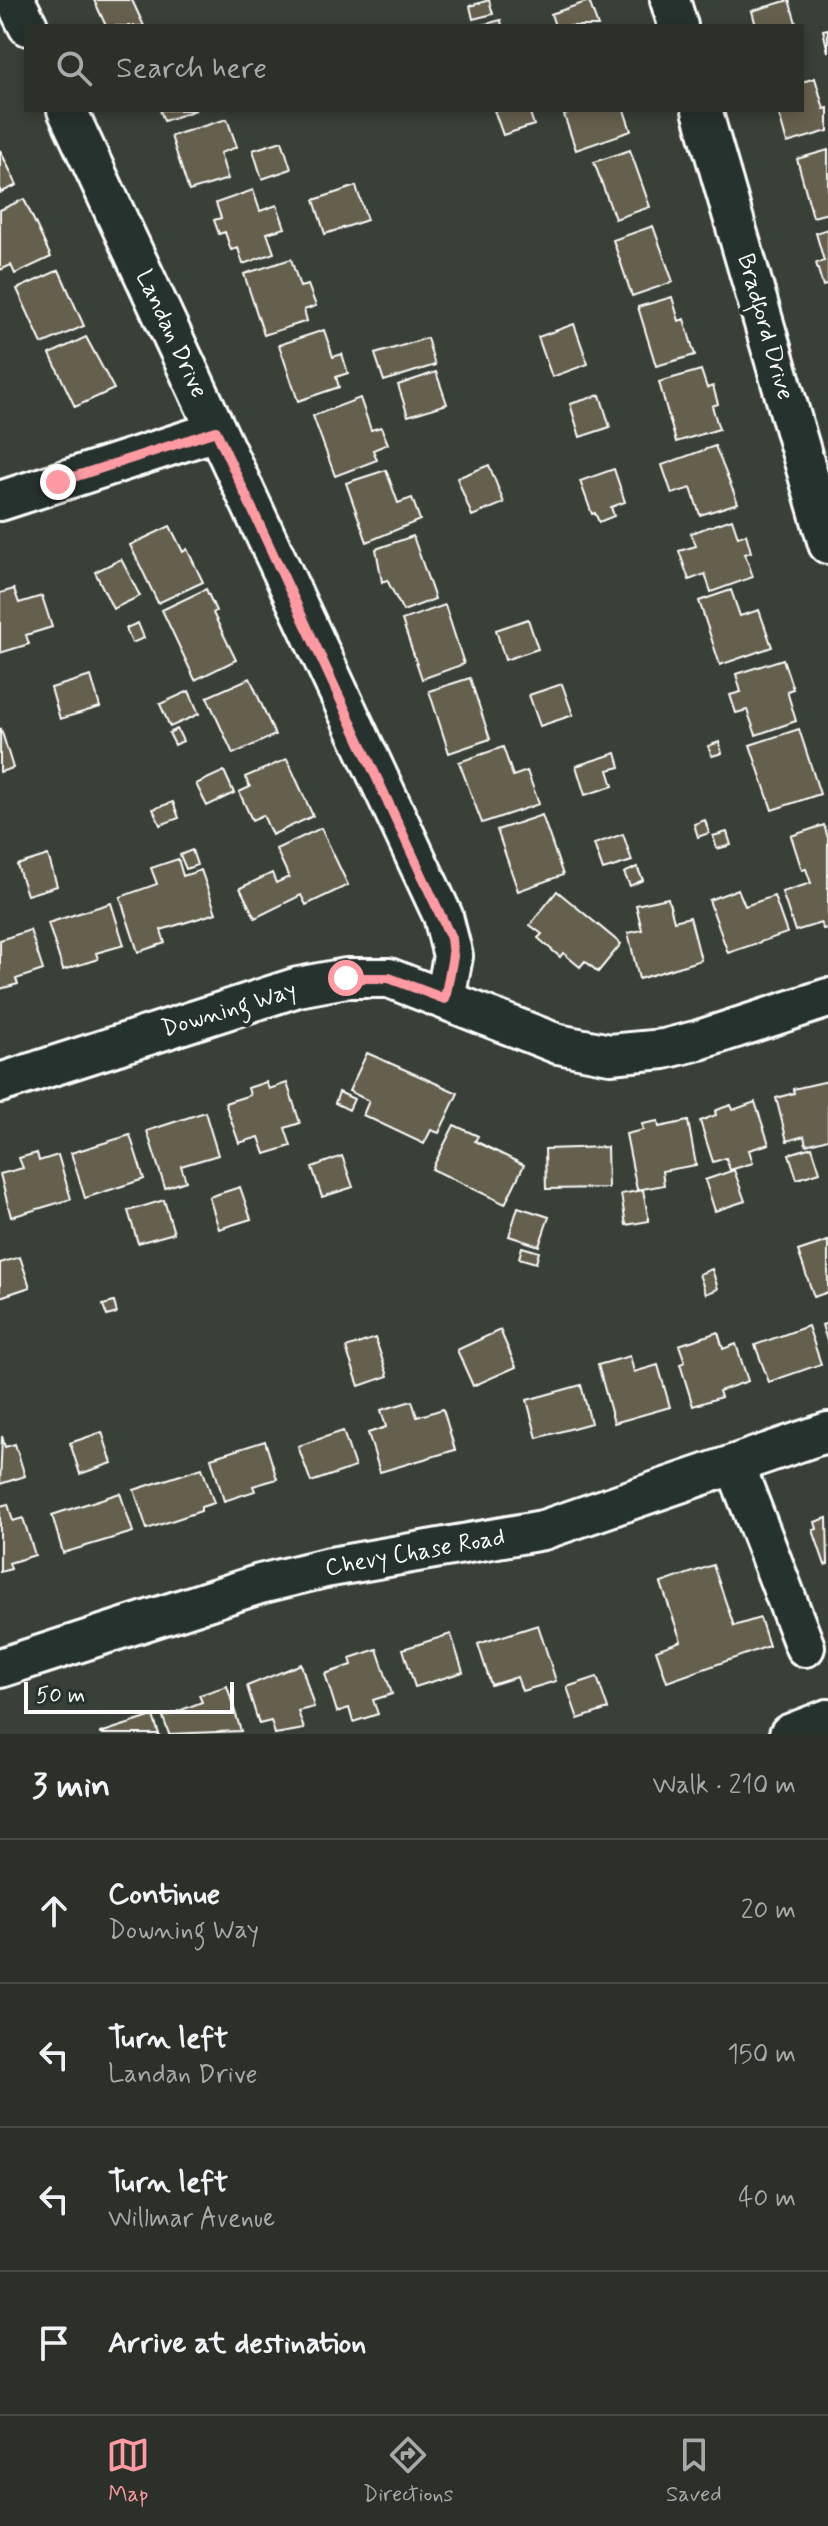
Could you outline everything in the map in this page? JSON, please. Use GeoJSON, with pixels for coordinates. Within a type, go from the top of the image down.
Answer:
{"type":"FeatureCollection","features":[{"type":"Feature","properties":{"kind":"street"},"geometry":{"type":"LineString","coordinates":[[15,0],[27,24]]}},
{"type":"Feature","properties":{"kind":"street"},"geometry":{"type":"LineString","coordinates":[[670,0],[677,24]]}},
{"type":"Feature","properties":{"kind":"street","name":"Landan Drive"},"geometry":{"type":"LineString","coordinates":[[68,112],[443,916],[453,956],[445,999]]}},
{"type":"Feature","properties":{"kind":"street","name":"Bradford Drive"},"geometry":{"type":"LineString","coordinates":[[703,112],[828,544]]}},
{"type":"Feature","properties":{"kind":"street"},"geometry":{"type":"LineString","coordinates":[[0,501],[216,431]]}},
{"type":"Feature","properties":{"kind":"street","name":"Downing Way"},"geometry":{"type":"LineString","coordinates":[[0,1083],[298,987],[346,978],[389,978],[558,1044],[610,1054],[664,1049],[828,998]]}},
{"type":"Feature","properties":{"kind":"street","name":"Chevy Chase Road"},"geometry":{"type":"LineString","coordinates":[[0,1668],[299,1574],[396,1553],[543,1530],[828,1432]]}},
{"type":"Feature","properties":{"kind":"street"},"geometry":{"type":"LineString","coordinates":[[735,1465],[805,1647]]}},
{"type":"Feature","properties":{"kind":"street"},"geometry":{"type":"LineString","coordinates":[[789,1734],[828,1719]]}},
{"type":"Feature","properties":{"kind":"building"},"geometry":{"type":"Polygon","coordinates":[[[94,0],[132,0],[143,24],[105,24],[94,0]]]}},
{"type":"Feature","properties":{"kind":"building"},"geometry":{"type":"Polygon","coordinates":[[[489,0],[493,14],[473,19],[470,6],[489,0]]]}},
{"type":"Feature","properties":{"kind":"building"},"geometry":{"type":"Polygon","coordinates":[[[789,0],[796,24],[755,24],[752,11],[789,0]]]}},
{"type":"Feature","properties":{"kind":"building"},"geometry":{"type":"Polygon","coordinates":[[[589,1],[597,24],[554,24],[551,14],[589,1]]]}},
{"type":"Feature","properties":{"kind":"building"},"geometry":{"type":"Polygon","coordinates":[[[828,29],[828,52],[823,30],[828,29]]]}},
{"type":"Feature","properties":{"kind":"building"},"geometry":{"type":"Polygon","coordinates":[[[815,78],[824,109],[828,108],[828,131],[787,143],[778,112],[804,112],[804,81],[815,78]]]}},
{"type":"Feature","properties":{"kind":"building"},"geometry":{"type":"Polygon","coordinates":[[[161,112],[190,112],[164,121],[161,112]]]}},
{"type":"Feature","properties":{"kind":"building"},"geometry":{"type":"Polygon","coordinates":[[[495,112],[530,112],[534,125],[503,135],[495,112]]]}},
{"type":"Feature","properties":{"kind":"building"},"geometry":{"type":"Polygon","coordinates":[[[572,112],[625,112],[631,131],[576,150],[564,115],[572,112]]]}},
{"type":"Feature","properties":{"kind":"building"},"geometry":{"type":"Polygon","coordinates":[[[227,119],[237,147],[220,153],[228,179],[189,191],[171,136],[227,119]]]}},
{"type":"Feature","properties":{"kind":"building"},"geometry":{"type":"Polygon","coordinates":[[[282,141],[291,169],[262,179],[253,150],[282,141]]]}},
{"type":"Feature","properties":{"kind":"building"},"geometry":{"type":"Polygon","coordinates":[[[0,150],[17,185],[0,193],[0,150]]]}},
{"type":"Feature","properties":{"kind":"building"},"geometry":{"type":"Polygon","coordinates":[[[630,150],[650,207],[615,219],[594,162],[630,150]]]}},
{"type":"Feature","properties":{"kind":"building"},"geometry":{"type":"Polygon","coordinates":[[[828,150],[828,213],[813,217],[797,159],[828,150]]]}},
{"type":"Feature","properties":{"kind":"building"},"geometry":{"type":"Polygon","coordinates":[[[356,186],[367,220],[325,234],[314,200],[356,186]]]}},
{"type":"Feature","properties":{"kind":"building"},"geometry":{"type":"Polygon","coordinates":[[[253,190],[260,211],[277,205],[285,228],[267,233],[274,253],[243,264],[238,248],[231,250],[225,232],[219,234],[214,220],[221,218],[216,203],[253,190]]]}},
{"type":"Feature","properties":{"kind":"building"},"geometry":{"type":"Polygon","coordinates":[[[24,199],[51,257],[15,274],[11,265],[0,270],[0,210],[24,199]]]}},
{"type":"Feature","properties":{"kind":"building"},"geometry":{"type":"Polygon","coordinates":[[[653,226],[673,282],[632,296],[613,240],[653,226]]]}},
{"type":"Feature","properties":{"kind":"building"},"geometry":{"type":"Polygon","coordinates":[[[828,229],[828,284],[823,286],[816,263],[824,261],[816,233],[828,229]]]}},
{"type":"Feature","properties":{"kind":"building"},"geometry":{"type":"Polygon","coordinates":[[[291,259],[300,287],[308,285],[316,306],[304,310],[307,321],[264,335],[244,274],[291,259]]]}},
{"type":"Feature","properties":{"kind":"building"},"geometry":{"type":"Polygon","coordinates":[[[59,270],[84,326],[42,344],[17,289],[59,270]]]}},
{"type":"Feature","properties":{"kind":"building"},"geometry":{"type":"Polygon","coordinates":[[[672,297],[679,321],[684,319],[695,355],[656,366],[638,307],[672,297]]]}},
{"type":"Feature","properties":{"kind":"building"},"geometry":{"type":"Polygon","coordinates":[[[574,324],[588,364],[552,377],[538,337],[574,324]]]}},
{"type":"Feature","properties":{"kind":"building"},"geometry":{"type":"Polygon","coordinates":[[[324,330],[333,357],[342,354],[348,373],[336,377],[339,387],[298,401],[279,345],[324,330]]]}},
{"type":"Feature","properties":{"kind":"building"},"geometry":{"type":"Polygon","coordinates":[[[86,337],[114,389],[75,407],[50,354],[86,337]]]}},
{"type":"Feature","properties":{"kind":"building"},"geometry":{"type":"Polygon","coordinates":[[[427,338],[435,365],[384,381],[375,354],[427,338]]]}},
{"type":"Feature","properties":{"kind":"building"},"geometry":{"type":"Polygon","coordinates":[[[701,370],[707,388],[713,386],[718,404],[712,406],[719,429],[676,442],[659,382],[701,370]]]}},
{"type":"Feature","properties":{"kind":"building"},"geometry":{"type":"Polygon","coordinates":[[[436,372],[447,404],[408,416],[398,385],[436,372]]]}},
{"type":"Feature","properties":{"kind":"building"},"geometry":{"type":"Polygon","coordinates":[[[600,395],[610,427],[580,437],[570,404],[600,395]]]}},
{"type":"Feature","properties":{"kind":"building"},"geometry":{"type":"Polygon","coordinates":[[[360,398],[371,430],[381,427],[388,444],[373,450],[377,460],[335,476],[313,416],[360,398]]]}},
{"type":"Feature","properties":{"kind":"building"},"geometry":{"type":"Polygon","coordinates":[[[715,446],[738,503],[700,515],[691,488],[672,494],[662,465],[715,446]]]}},
{"type":"Feature","properties":{"kind":"building"},"geometry":{"type":"Polygon","coordinates":[[[489,465],[504,503],[472,516],[457,478],[489,465]]]}},
{"type":"Feature","properties":{"kind":"building"},"geometry":{"type":"Polygon","coordinates":[[[614,469],[625,502],[611,507],[614,516],[599,522],[595,513],[592,514],[580,481],[614,469]]]}},
{"type":"Feature","properties":{"kind":"building"},"geometry":{"type":"Polygon","coordinates":[[[386,470],[398,503],[412,498],[420,520],[367,542],[346,483],[386,470]]]}},
{"type":"Feature","properties":{"kind":"building"},"geometry":{"type":"Polygon","coordinates":[[[732,519],[738,537],[746,534],[751,552],[745,554],[753,577],[711,592],[705,574],[689,580],[679,551],[696,546],[691,533],[732,519]]]}},
{"type":"Feature","properties":{"kind":"building"},"geometry":{"type":"Polygon","coordinates":[[[170,526],[183,552],[187,549],[203,582],[158,603],[130,545],[170,526]]]}},
{"type":"Feature","properties":{"kind":"building"},"geometry":{"type":"Polygon","coordinates":[[[413,536],[435,599],[403,611],[387,580],[382,582],[376,549],[413,536]]]}},
{"type":"Feature","properties":{"kind":"building"},"geometry":{"type":"Polygon","coordinates":[[[121,559],[140,596],[113,609],[95,572],[121,559]]]}},
{"type":"Feature","properties":{"kind":"building"},"geometry":{"type":"Polygon","coordinates":[[[14,589],[19,603],[42,596],[52,627],[26,635],[29,644],[0,653],[0,593],[14,589]]]}},
{"type":"Feature","properties":{"kind":"building"},"geometry":{"type":"Polygon","coordinates":[[[206,589],[216,611],[213,613],[236,660],[195,680],[162,610],[206,589]]]}},
{"type":"Feature","properties":{"kind":"building"},"geometry":{"type":"Polygon","coordinates":[[[731,590],[740,616],[759,610],[772,647],[720,665],[699,601],[731,590]]]}},
{"type":"Feature","properties":{"kind":"building"},"geometry":{"type":"Polygon","coordinates":[[[445,605],[464,664],[422,679],[402,620],[445,605]]]}},
{"type":"Feature","properties":{"kind":"building"},"geometry":{"type":"Polygon","coordinates":[[[528,619],[538,649],[505,660],[496,630],[528,619]]]}},
{"type":"Feature","properties":{"kind":"building"},"geometry":{"type":"Polygon","coordinates":[[[138,623],[144,638],[132,643],[126,628],[138,623]]]}},
{"type":"Feature","properties":{"kind":"building"},"geometry":{"type":"Polygon","coordinates":[[[783,659],[793,689],[787,691],[796,721],[756,735],[747,710],[736,713],[730,695],[741,692],[736,674],[783,659]]]}},
{"type":"Feature","properties":{"kind":"building"},"geometry":{"type":"Polygon","coordinates":[[[91,676],[100,707],[60,719],[51,688],[91,676]]]}},
{"type":"Feature","properties":{"kind":"building"},"geometry":{"type":"Polygon","coordinates":[[[250,678],[275,735],[233,754],[207,697],[250,678]]]}},
{"type":"Feature","properties":{"kind":"building"},"geometry":{"type":"Polygon","coordinates":[[[470,678],[490,739],[449,753],[429,691],[470,678]]]}},
{"type":"Feature","properties":{"kind":"building"},"geometry":{"type":"Polygon","coordinates":[[[562,684],[573,715],[540,726],[529,695],[562,684]]]}},
{"type":"Feature","properties":{"kind":"building"},"geometry":{"type":"Polygon","coordinates":[[[189,691],[199,714],[170,727],[160,704],[189,691]]]}},
{"type":"Feature","properties":{"kind":"building"},"geometry":{"type":"Polygon","coordinates":[[[177,729],[183,741],[175,745],[169,733],[177,729]]]}},
{"type":"Feature","properties":{"kind":"building"},"geometry":{"type":"Polygon","coordinates":[[[799,729],[820,794],[772,810],[750,745],[799,729]]]}},
{"type":"Feature","properties":{"kind":"building"},"geometry":{"type":"Polygon","coordinates":[[[0,730],[13,768],[0,772],[0,730]]]}},
{"type":"Feature","properties":{"kind":"building"},"geometry":{"type":"Polygon","coordinates":[[[719,742],[722,753],[712,756],[708,746],[719,742]]]}},
{"type":"Feature","properties":{"kind":"building"},"geometry":{"type":"Polygon","coordinates":[[[503,747],[513,776],[527,771],[539,804],[482,823],[459,762],[503,747]]]}},
{"type":"Feature","properties":{"kind":"building"},"geometry":{"type":"Polygon","coordinates":[[[616,753],[620,767],[608,770],[613,786],[585,795],[576,766],[616,753]]]}},
{"type":"Feature","properties":{"kind":"building"},"geometry":{"type":"Polygon","coordinates":[[[287,759],[313,816],[272,835],[263,815],[252,820],[239,792],[250,787],[245,777],[287,759]]]}},
{"type":"Feature","properties":{"kind":"building"},"geometry":{"type":"Polygon","coordinates":[[[224,771],[234,793],[207,806],[196,784],[224,771]]]}},
{"type":"Feature","properties":{"kind":"building"},"geometry":{"type":"Polygon","coordinates":[[[173,802],[179,818],[160,825],[153,809],[173,802]]]}},
{"type":"Feature","properties":{"kind":"building"},"geometry":{"type":"Polygon","coordinates":[[[542,815],[563,875],[518,891],[497,830],[542,815]]]}},
{"type":"Feature","properties":{"kind":"building"},"geometry":{"type":"Polygon","coordinates":[[[705,820],[709,833],[698,837],[694,824],[705,820]]]}},
{"type":"Feature","properties":{"kind":"building"},"geometry":{"type":"Polygon","coordinates":[[[824,825],[828,838],[828,928],[823,929],[821,923],[795,931],[782,892],[811,883],[806,869],[802,870],[791,836],[824,825]]]}},
{"type":"Feature","properties":{"kind":"building"},"geometry":{"type":"Polygon","coordinates":[[[321,828],[348,885],[306,905],[301,895],[255,918],[240,888],[272,873],[276,883],[289,877],[276,849],[321,828]]]}},
{"type":"Feature","properties":{"kind":"building"},"geometry":{"type":"Polygon","coordinates":[[[727,832],[731,845],[717,849],[713,836],[727,832]]]}},
{"type":"Feature","properties":{"kind":"building"},"geometry":{"type":"Polygon","coordinates":[[[623,834],[632,861],[603,870],[594,844],[623,834]]]}},
{"type":"Feature","properties":{"kind":"building"},"geometry":{"type":"Polygon","coordinates":[[[192,850],[197,865],[186,869],[180,855],[192,850]]]}},
{"type":"Feature","properties":{"kind":"building"},"geometry":{"type":"Polygon","coordinates":[[[48,855],[57,886],[27,895],[17,865],[48,855]]]}},
{"type":"Feature","properties":{"kind":"building"},"geometry":{"type":"Polygon","coordinates":[[[178,859],[183,876],[201,870],[216,913],[161,930],[165,943],[138,952],[120,897],[157,884],[151,868],[178,859]]]}},
{"type":"Feature","properties":{"kind":"building"},"geometry":{"type":"Polygon","coordinates":[[[637,867],[643,880],[630,886],[624,873],[637,867]]]}},
{"type":"Feature","properties":{"kind":"building"},"geometry":{"type":"Polygon","coordinates":[[[738,889],[745,906],[774,896],[787,933],[728,953],[709,900],[738,889]]]}},
{"type":"Feature","properties":{"kind":"building"},"geometry":{"type":"Polygon","coordinates":[[[557,891],[621,944],[598,972],[585,961],[580,967],[563,953],[560,957],[538,938],[542,934],[530,925],[557,891]]]}},
{"type":"Feature","properties":{"kind":"building"},"geometry":{"type":"Polygon","coordinates":[[[668,898],[674,921],[690,917],[701,960],[639,979],[628,933],[642,930],[636,905],[668,898]]]}},
{"type":"Feature","properties":{"kind":"building"},"geometry":{"type":"Polygon","coordinates":[[[111,903],[124,945],[96,953],[98,959],[63,970],[48,923],[111,903]]]}},
{"type":"Feature","properties":{"kind":"building"},"geometry":{"type":"Polygon","coordinates":[[[30,930],[43,970],[16,979],[18,984],[0,989],[0,940],[30,930]]]}},
{"type":"Feature","properties":{"kind":"building"},"geometry":{"type":"Polygon","coordinates":[[[367,1053],[458,1093],[439,1133],[431,1130],[424,1144],[363,1115],[369,1101],[349,1091],[367,1053]]]}},
{"type":"Feature","properties":{"kind":"building"},"geometry":{"type":"Polygon","coordinates":[[[828,1081],[828,1139],[806,1145],[804,1136],[787,1141],[776,1098],[794,1093],[793,1089],[828,1081]]]}},
{"type":"Feature","properties":{"kind":"building"},"geometry":{"type":"Polygon","coordinates":[[[266,1082],[269,1089],[287,1083],[300,1123],[285,1128],[291,1146],[265,1154],[259,1137],[239,1143],[225,1103],[250,1095],[248,1088],[266,1082]]]}},
{"type":"Feature","properties":{"kind":"building"},"geometry":{"type":"Polygon","coordinates":[[[339,1092],[354,1099],[349,1110],[335,1103],[339,1092]]]}},
{"type":"Feature","properties":{"kind":"building"},"geometry":{"type":"Polygon","coordinates":[[[755,1102],[769,1144],[749,1150],[753,1163],[730,1170],[726,1158],[713,1162],[700,1121],[716,1115],[715,1111],[722,1108],[731,1105],[733,1110],[755,1102]]]}},
{"type":"Feature","properties":{"kind":"building"},"geometry":{"type":"Polygon","coordinates":[[[205,1112],[218,1155],[181,1166],[186,1181],[165,1188],[147,1131],[205,1112]]]}},
{"type":"Feature","properties":{"kind":"building"},"geometry":{"type":"Polygon","coordinates":[[[658,1121],[659,1127],[688,1121],[696,1165],[662,1171],[664,1185],[637,1190],[626,1134],[643,1130],[642,1124],[658,1121]]]}},
{"type":"Feature","properties":{"kind":"building"},"geometry":{"type":"Polygon","coordinates":[[[454,1125],[478,1136],[475,1141],[524,1165],[505,1204],[432,1169],[454,1125]]]}},
{"type":"Feature","properties":{"kind":"building"},"geometry":{"type":"Polygon","coordinates":[[[130,1135],[144,1179],[85,1198],[71,1153],[130,1135]]]}},
{"type":"Feature","properties":{"kind":"building"},"geometry":{"type":"Polygon","coordinates":[[[607,1147],[608,1188],[546,1189],[545,1149],[607,1147]]]}},
{"type":"Feature","properties":{"kind":"building"},"geometry":{"type":"Polygon","coordinates":[[[812,1147],[820,1172],[797,1179],[789,1154],[812,1147]]]}},
{"type":"Feature","properties":{"kind":"building"},"geometry":{"type":"Polygon","coordinates":[[[37,1153],[39,1161],[58,1155],[71,1199],[11,1217],[0,1174],[23,1168],[19,1158],[37,1153]]]}},
{"type":"Feature","properties":{"kind":"building"},"geometry":{"type":"Polygon","coordinates":[[[342,1156],[353,1187],[322,1197],[312,1167],[342,1156]]]}},
{"type":"Feature","properties":{"kind":"building"},"geometry":{"type":"Polygon","coordinates":[[[734,1170],[745,1201],[715,1211],[705,1180],[734,1170]]]}},
{"type":"Feature","properties":{"kind":"building"},"geometry":{"type":"Polygon","coordinates":[[[240,1187],[251,1219],[219,1229],[209,1197],[240,1187]]]}},
{"type":"Feature","properties":{"kind":"building"},"geometry":{"type":"Polygon","coordinates":[[[643,1190],[649,1221],[626,1225],[621,1194],[643,1190]]]}},
{"type":"Feature","properties":{"kind":"building"},"geometry":{"type":"Polygon","coordinates":[[[164,1200],[174,1233],[138,1243],[128,1211],[164,1200]]]}},
{"type":"Feature","properties":{"kind":"building"},"geometry":{"type":"Polygon","coordinates":[[[518,1207],[549,1217],[539,1246],[509,1236],[518,1207]]]}},
{"type":"Feature","properties":{"kind":"building"},"geometry":{"type":"Polygon","coordinates":[[[828,1241],[828,1292],[814,1297],[798,1251],[828,1241]]]}},
{"type":"Feature","properties":{"kind":"building"},"geometry":{"type":"Polygon","coordinates":[[[522,1247],[539,1252],[536,1263],[519,1258],[522,1247]]]}},
{"type":"Feature","properties":{"kind":"building"},"geometry":{"type":"Polygon","coordinates":[[[20,1257],[30,1287],[0,1297],[0,1263],[20,1257]]]}},
{"type":"Feature","properties":{"kind":"building"},"geometry":{"type":"Polygon","coordinates":[[[712,1269],[718,1289],[706,1294],[699,1274],[712,1269]]]}},
{"type":"Feature","properties":{"kind":"building"},"geometry":{"type":"Polygon","coordinates":[[[114,1302],[117,1313],[107,1316],[103,1305],[114,1302]]]}},
{"type":"Feature","properties":{"kind":"building"},"geometry":{"type":"Polygon","coordinates":[[[828,1323],[828,1344],[822,1325],[828,1323]]]}},
{"type":"Feature","properties":{"kind":"building"},"geometry":{"type":"Polygon","coordinates":[[[808,1326],[821,1364],[769,1382],[755,1345],[808,1326]]]}},
{"type":"Feature","properties":{"kind":"building"},"geometry":{"type":"Polygon","coordinates":[[[500,1330],[516,1367],[473,1386],[457,1350],[500,1330]]]}},
{"type":"Feature","properties":{"kind":"building"},"geometry":{"type":"Polygon","coordinates":[[[718,1332],[723,1349],[736,1344],[748,1381],[719,1391],[721,1397],[693,1406],[680,1364],[685,1362],[679,1345],[718,1332]]]}},
{"type":"Feature","properties":{"kind":"building"},"geometry":{"type":"Polygon","coordinates":[[[375,1338],[388,1376],[359,1386],[346,1348],[375,1338]]]}},
{"type":"Feature","properties":{"kind":"building"},"geometry":{"type":"Polygon","coordinates":[[[630,1356],[634,1372],[658,1365],[670,1407],[614,1423],[598,1365],[630,1356]]]}},
{"type":"Feature","properties":{"kind":"building"},"geometry":{"type":"Polygon","coordinates":[[[581,1385],[591,1423],[537,1438],[527,1400],[581,1385]]]}},
{"type":"Feature","properties":{"kind":"building"},"geometry":{"type":"Polygon","coordinates":[[[412,1401],[417,1417],[443,1409],[455,1450],[380,1472],[368,1433],[386,1427],[381,1410],[412,1401]]]}},
{"type":"Feature","properties":{"kind":"building"},"geometry":{"type":"Polygon","coordinates":[[[343,1431],[355,1467],[311,1482],[298,1446],[343,1431]]]}},
{"type":"Feature","properties":{"kind":"building"},"geometry":{"type":"Polygon","coordinates":[[[102,1432],[112,1463],[80,1474],[70,1443],[102,1432]]]}},
{"type":"Feature","properties":{"kind":"building"},"geometry":{"type":"Polygon","coordinates":[[[2,1436],[5,1447],[15,1444],[25,1476],[0,1484],[2,1436]]]}},
{"type":"Feature","properties":{"kind":"building"},"geometry":{"type":"Polygon","coordinates":[[[265,1441],[277,1479],[253,1486],[255,1491],[224,1501],[211,1458],[265,1441]]]}},
{"type":"Feature","properties":{"kind":"building"},"geometry":{"type":"Polygon","coordinates":[[[202,1468],[214,1503],[201,1507],[201,1511],[147,1529],[134,1490],[202,1468]]]}},
{"type":"Feature","properties":{"kind":"building"},"geometry":{"type":"Polygon","coordinates":[[[120,1493],[133,1532],[63,1553],[52,1515],[120,1493]]]}},
{"type":"Feature","properties":{"kind":"building"},"geometry":{"type":"Polygon","coordinates":[[[8,1504],[13,1521],[23,1518],[35,1555],[9,1563],[11,1569],[0,1572],[0,1506],[8,1504]]]}},
{"type":"Feature","properties":{"kind":"building"},"geometry":{"type":"Polygon","coordinates":[[[827,1518],[828,1564],[825,1565],[813,1530],[817,1529],[815,1522],[827,1518]]]}},
{"type":"Feature","properties":{"kind":"building"},"geometry":{"type":"Polygon","coordinates":[[[713,1565],[734,1626],[760,1618],[769,1646],[667,1682],[656,1650],[681,1641],[661,1583],[713,1565]]]}},
{"type":"Feature","properties":{"kind":"building"},"geometry":{"type":"Polygon","coordinates":[[[538,1625],[556,1681],[522,1691],[517,1677],[491,1685],[478,1644],[538,1625]]]}},
{"type":"Feature","properties":{"kind":"building"},"geometry":{"type":"Polygon","coordinates":[[[451,1634],[463,1672],[415,1687],[403,1649],[451,1634]]]}},
{"type":"Feature","properties":{"kind":"building"},"geometry":{"type":"Polygon","coordinates":[[[377,1649],[392,1694],[373,1700],[378,1714],[353,1722],[349,1708],[337,1712],[325,1674],[352,1665],[350,1658],[377,1649]]]}},
{"type":"Feature","properties":{"kind":"building"},"geometry":{"type":"Polygon","coordinates":[[[301,1664],[314,1707],[298,1711],[304,1729],[275,1734],[271,1721],[259,1724],[247,1686],[301,1664]]]}},
{"type":"Feature","properties":{"kind":"building"},"geometry":{"type":"Polygon","coordinates":[[[597,1677],[608,1709],[578,1719],[567,1687],[597,1677]]]}},
{"type":"Feature","properties":{"kind":"building"},"geometry":{"type":"Polygon","coordinates":[[[227,1686],[241,1731],[169,1734],[163,1717],[202,1702],[199,1695],[227,1686]]]}},
{"type":"Feature","properties":{"kind":"building"},"geometry":{"type":"Polygon","coordinates":[[[153,1716],[159,1734],[100,1734],[100,1733],[153,1716]]]}},
{"type":"Feature","properties":{"kind":"route"},"geometry":{"type":"LineString","coordinates":[[58,482],[216,431],[451,938],[453,956],[445,999],[389,978],[346,978]]}}]}
